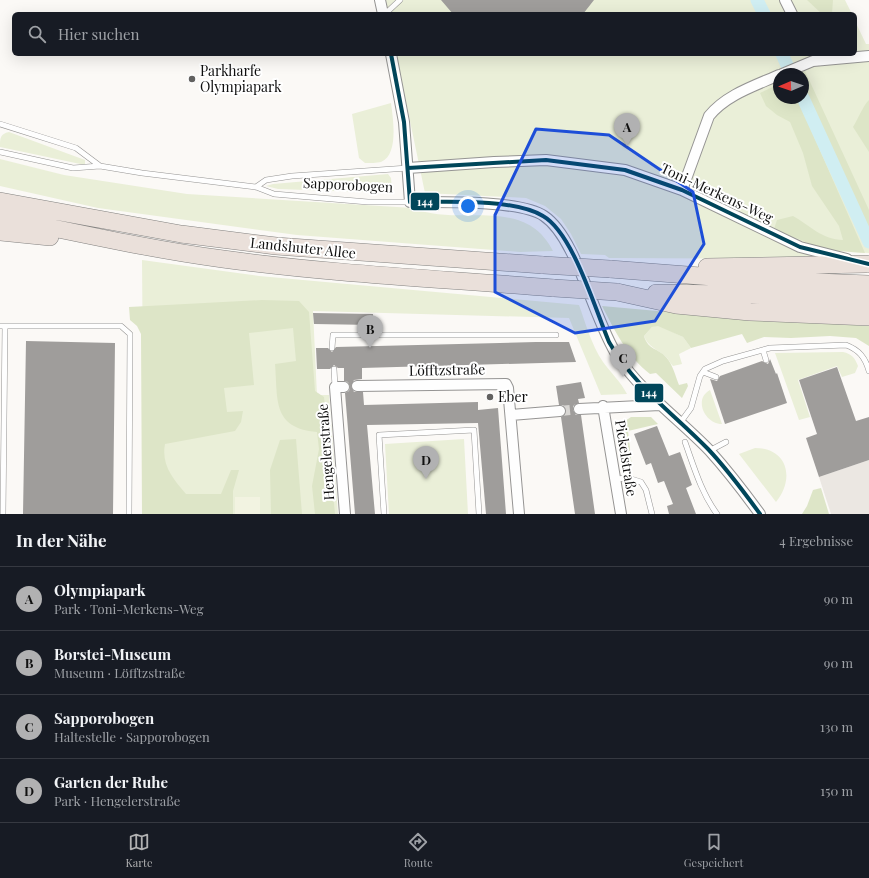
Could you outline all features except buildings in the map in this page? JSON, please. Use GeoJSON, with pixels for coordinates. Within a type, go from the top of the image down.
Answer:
{"type":"FeatureCollection","features":[{"type":"Feature","properties":{"kind":"highway","name":"Landshuter Allee"},"geometry":{"type":"LineString","coordinates":[[0,201],[181,234],[276,246],[610,269]]}},
{"type":"Feature","properties":{"kind":"highway","name":"Landshuter Allee"},"geometry":{"type":"LineString","coordinates":[[0,216],[140,246]]}},
{"type":"Feature","properties":{"kind":"highway","name":"Landshuter Allee"},"geometry":{"type":"LineString","coordinates":[[0,232],[140,246],[272,265],[617,292]]}},
{"type":"Feature","properties":{"kind":"highway"},"geometry":{"type":"LineString","coordinates":[[610,269],[866,264]]}},
{"type":"Feature","properties":{"kind":"highway"},"geometry":{"type":"LineString","coordinates":[[610,269],[739,279],[869,284]]}},
{"type":"Feature","properties":{"kind":"highway"},"geometry":{"type":"LineString","coordinates":[[617,292],[729,294],[869,300]]}},
{"type":"Feature","properties":{"kind":"highway"},"geometry":{"type":"LineString","coordinates":[[617,292],[676,305],[750,312],[869,317]]}},
{"type":"Feature","properties":{"kind":"street"},"geometry":{"type":"LineString","coordinates":[[380,0],[383,12]]}},
{"type":"Feature","properties":{"kind":"street"},"geometry":{"type":"LineString","coordinates":[[785,0],[791,12]]}},
{"type":"Feature","properties":{"kind":"street"},"geometry":{"type":"LineString","coordinates":[[391,56],[404,122],[410,202]]}},
{"type":"Feature","properties":{"kind":"street"},"geometry":{"type":"LineString","coordinates":[[794,68],[809,60],[869,56]]}},
{"type":"Feature","properties":{"kind":"street"},"geometry":{"type":"LineString","coordinates":[[682,190],[709,116],[724,100],[773,79]]}},
{"type":"Feature","properties":{"kind":"street","name":"Toni-Merkens-Weg"},"geometry":{"type":"LineString","coordinates":[[408,168],[546,160],[625,170],[682,190],[800,247],[866,264]]}},
{"type":"Feature","properties":{"kind":"street","name":"Sapporobogen"},"geometry":{"type":"LineString","coordinates":[[410,202],[518,206],[539,212],[553,222],[570,251],[601,324],[617,356],[628,371],[660,405],[709,451],[760,514]]}},
{"type":"Feature","properties":{"kind":"street","name":"Löfftzstraße"},"geometry":{"type":"LineString","coordinates":[[357,386],[506,384],[508,388],[511,415],[519,514]]}},
{"type":"Feature","properties":{"kind":"street","name":"Hengelerstraße"},"geometry":{"type":"LineString","coordinates":[[340,387],[345,514]]}},
{"type":"Feature","properties":{"kind":"street","name":"Pickelstraße"},"geometry":{"type":"LineString","coordinates":[[579,408],[660,405]]}},
{"type":"Feature","properties":{"kind":"street","name":"Pickelstraße"},"geometry":{"type":"LineString","coordinates":[[603,406],[621,514]]}},
{"type":"Feature","properties":{"kind":"street"},"geometry":{"type":"LineString","coordinates":[[511,415],[560,411]]}},
{"type":"Feature","properties":{"kind":"lane"},"geometry":{"type":"LineString","coordinates":[[386,12],[400,0]]}},
{"type":"Feature","properties":{"kind":"lane","name":"Sapporobogen"},"geometry":{"type":"LineString","coordinates":[[0,124],[76,148],[100,166]]}},
{"type":"Feature","properties":{"kind":"lane","name":"Sapporobogen"},"geometry":{"type":"LineString","coordinates":[[0,152],[73,168],[100,166],[142,173],[256,186],[274,194],[368,202],[410,202]]}},
{"type":"Feature","properties":{"kind":"lane","name":"Sapporobogen"},"geometry":{"type":"LineString","coordinates":[[256,186],[266,180],[292,176],[408,168]]}},
{"type":"Feature","properties":{"kind":"lane"},"geometry":{"type":"LineString","coordinates":[[3,514],[2,326],[121,326],[130,334],[128,514]]}},
{"type":"Feature","properties":{"kind":"lane"},"geometry":{"type":"LineString","coordinates":[[332,348],[333,335],[556,335]]}},
{"type":"Feature","properties":{"kind":"lane"},"geometry":{"type":"LineString","coordinates":[[680,423],[690,408],[705,369],[723,361],[773,347],[846,345],[855,348],[865,358],[869,371]]}},
{"type":"Feature","properties":{"kind":"lane"},"geometry":{"type":"LineString","coordinates":[[763,350],[766,360]]}},
{"type":"Feature","properties":{"kind":"lane"},"geometry":{"type":"LineString","coordinates":[[334,369],[340,387]]}},
{"type":"Feature","properties":{"kind":"lane"},"geometry":{"type":"LineString","coordinates":[[703,372],[716,377]]}},
{"type":"Feature","properties":{"kind":"lane"},"geometry":{"type":"LineString","coordinates":[[384,514],[379,436],[474,430],[479,514]]}},
{"type":"Feature","properties":{"kind":"lane"},"geometry":{"type":"LineString","coordinates":[[685,442],[700,486],[707,500],[717,514]]}},
{"type":"Feature","properties":{"kind":"lane"},"geometry":{"type":"LineString","coordinates":[[709,451],[726,442]]}},
{"type":"Feature","properties":{"kind":"lane"},"geometry":{"type":"LineString","coordinates":[[616,479],[628,478],[641,482],[646,490],[652,514]]}},
{"type":"Feature","properties":{"kind":"highlighted area"},"geometry":{"type":"Polygon","coordinates":[[[536,129],[609,135],[693,192],[704,244],[655,321],[575,333],[495,292],[495,215],[536,129]]]}},
{"type":"Feature","properties":{"kind":"green space"},"geometry":{"type":"Polygon","coordinates":[[[386,0],[845,0],[851,12],[388,12],[386,0]]]}},
{"type":"Feature","properties":{"kind":"green space"},"geometry":{"type":"Polygon","coordinates":[[[807,0],[833,0],[832,12],[820,12],[807,0]]]}},
{"type":"Feature","properties":{"kind":"green space"},"geometry":{"type":"Polygon","coordinates":[[[857,25],[866,44],[869,44],[869,253],[850,252],[812,244],[809,259],[609,258],[605,255],[581,254],[571,234],[561,219],[545,206],[526,198],[425,193],[396,56],[857,56],[857,25]]]}},
{"type":"Feature","properties":{"kind":"green space"},"geometry":{"type":"Polygon","coordinates":[[[809,80],[869,210],[869,229],[809,98],[809,80]]]}},
{"type":"Feature","properties":{"kind":"green space"},"geometry":{"type":"Polygon","coordinates":[[[773,87],[773,104],[800,104],[865,253],[825,250],[774,229],[777,220],[793,216],[829,238],[843,240],[839,226],[812,186],[803,153],[790,122],[777,115],[766,106],[760,93],[773,87]]]}},
{"type":"Feature","properties":{"kind":"green space"},"geometry":{"type":"Polygon","coordinates":[[[869,100],[869,152],[853,127],[869,100]]]}},
{"type":"Feature","properties":{"kind":"green space"},"geometry":{"type":"Polygon","coordinates":[[[391,103],[394,136],[390,152],[387,158],[381,162],[365,163],[359,158],[352,114],[391,103]]]}},
{"type":"Feature","properties":{"kind":"green space"},"geometry":{"type":"Polygon","coordinates":[[[9,132],[85,160],[85,165],[0,147],[1,137],[9,132]]]}},
{"type":"Feature","properties":{"kind":"green space"},"geometry":{"type":"Polygon","coordinates":[[[0,159],[64,175],[187,194],[413,208],[431,213],[450,215],[508,218],[525,223],[541,234],[553,251],[520,252],[297,235],[98,208],[0,186],[0,159]]]}},
{"type":"Feature","properties":{"kind":"green space"},"geometry":{"type":"Polygon","coordinates":[[[388,174],[391,178],[392,190],[389,193],[278,189],[266,186],[273,184],[388,174]]]}},
{"type":"Feature","properties":{"kind":"green space"},"geometry":{"type":"Polygon","coordinates":[[[142,260],[259,276],[579,305],[595,348],[603,362],[622,385],[627,394],[601,395],[569,318],[313,311],[317,395],[329,395],[338,514],[144,514],[142,260]]]}},
{"type":"Feature","properties":{"kind":"green space"},"geometry":{"type":"Polygon","coordinates":[[[262,300],[299,301],[309,312],[315,391],[324,397],[335,514],[315,514],[312,486],[319,449],[317,432],[292,425],[280,410],[276,389],[275,364],[296,361],[293,328],[249,333],[254,385],[224,388],[227,412],[243,411],[241,422],[235,431],[165,444],[164,452],[166,465],[186,494],[221,494],[231,470],[239,470],[233,491],[233,514],[142,514],[141,334],[137,326],[130,320],[129,307],[262,300]]]}},
{"type":"Feature","properties":{"kind":"green space"},"geometry":{"type":"Polygon","coordinates":[[[602,306],[691,314],[869,326],[869,346],[856,338],[830,336],[791,338],[764,337],[747,343],[742,334],[691,348],[683,337],[658,326],[652,327],[644,336],[646,341],[666,357],[672,367],[679,385],[687,383],[688,386],[682,398],[656,373],[650,374],[628,351],[602,306]]]}},
{"type":"Feature","properties":{"kind":"green space"},"geometry":{"type":"Polygon","coordinates":[[[658,325],[683,337],[691,348],[679,354],[682,364],[673,366],[666,357],[650,345],[646,340],[644,336],[652,327],[658,325]]]}},
{"type":"Feature","properties":{"kind":"green space"},"geometry":{"type":"Polygon","coordinates":[[[843,352],[851,355],[856,361],[858,366],[855,373],[842,377],[837,366],[798,380],[810,417],[799,420],[775,353],[843,352]]]}},
{"type":"Feature","properties":{"kind":"green space"},"geometry":{"type":"Polygon","coordinates":[[[710,390],[722,424],[711,420],[706,416],[703,410],[702,399],[710,390]]]}},
{"type":"Feature","properties":{"kind":"green space"},"geometry":{"type":"Polygon","coordinates":[[[631,417],[651,417],[658,424],[628,431],[632,467],[624,467],[619,432],[622,423],[631,417]]]}},
{"type":"Feature","properties":{"kind":"green space"},"geometry":{"type":"Polygon","coordinates":[[[296,439],[302,514],[271,514],[270,470],[280,440],[296,439]]]}},
{"type":"Feature","properties":{"kind":"green space"},"geometry":{"type":"Polygon","coordinates":[[[464,439],[468,514],[389,514],[385,444],[464,439]]]}},
{"type":"Feature","properties":{"kind":"green space"},"geometry":{"type":"Polygon","coordinates":[[[755,448],[766,449],[775,453],[785,466],[785,484],[782,493],[776,502],[739,454],[755,448]]]}},
{"type":"Feature","properties":{"kind":"green space"},"geometry":{"type":"Polygon","coordinates":[[[821,488],[829,514],[802,514],[807,506],[813,490],[821,488]]]}},
{"type":"Feature","properties":{"kind":"green space"},"geometry":{"type":"Polygon","coordinates":[[[235,497],[260,497],[260,514],[235,514],[235,497]]]}},
{"type":"Feature","properties":{"kind":"shaded area"},"geometry":{"type":"Polygon","coordinates":[[[869,460],[869,514],[831,514],[819,477],[869,460]]]}},
{"type":"Feature","properties":{"kind":"waterway"},"geometry":{"type":"LineString","coordinates":[[757,0],[763,12]]}},
{"type":"Feature","properties":{"kind":"waterway"},"geometry":{"type":"LineString","coordinates":[[783,56],[788,68]]}},
{"type":"Feature","properties":{"kind":"waterway"},"geometry":{"type":"LineString","coordinates":[[806,104],[869,242]]}},
{"type":"Feature","properties":{"kind":"tunnel"},"geometry":{"type":"LineString","coordinates":[[560,411],[579,409]]}},
{"type":"Feature","properties":{"kind":"transit line","name":"144"},"geometry":{"type":"LineString","coordinates":[[391,56],[404,122],[410,202],[478,202],[514,206],[530,210],[543,216],[554,225],[564,238],[582,273],[609,342],[619,358],[642,386],[708,449],[760,514]]}},
{"type":"Feature","properties":{"kind":"transit line","name":"144"},"geometry":{"type":"LineString","coordinates":[[408,168],[546,160],[625,170],[682,190],[800,247],[869,264]]}},
{"type":"Feature","properties":{"kind":"place","name":"Parkharfe Olympiapark"},"geometry":{"type":"Point","coordinates":[192,79]}},
{"type":"Feature","properties":{"kind":"place","name":"Olympiapark"},"geometry":{"type":"Point","coordinates":[627,146]}},
{"type":"Feature","properties":{"kind":"place","name":"Borstei-Museum"},"geometry":{"type":"Point","coordinates":[370,348]}},
{"type":"Feature","properties":{"kind":"place","name":"Sapporobogen"},"geometry":{"type":"Point","coordinates":[623,377]}},
{"type":"Feature","properties":{"kind":"place","name":"Eber"},"geometry":{"type":"Point","coordinates":[490,397]}},
{"type":"Feature","properties":{"kind":"place","name":"Garten der Ruhe"},"geometry":{"type":"Point","coordinates":[426,479]}}]}
